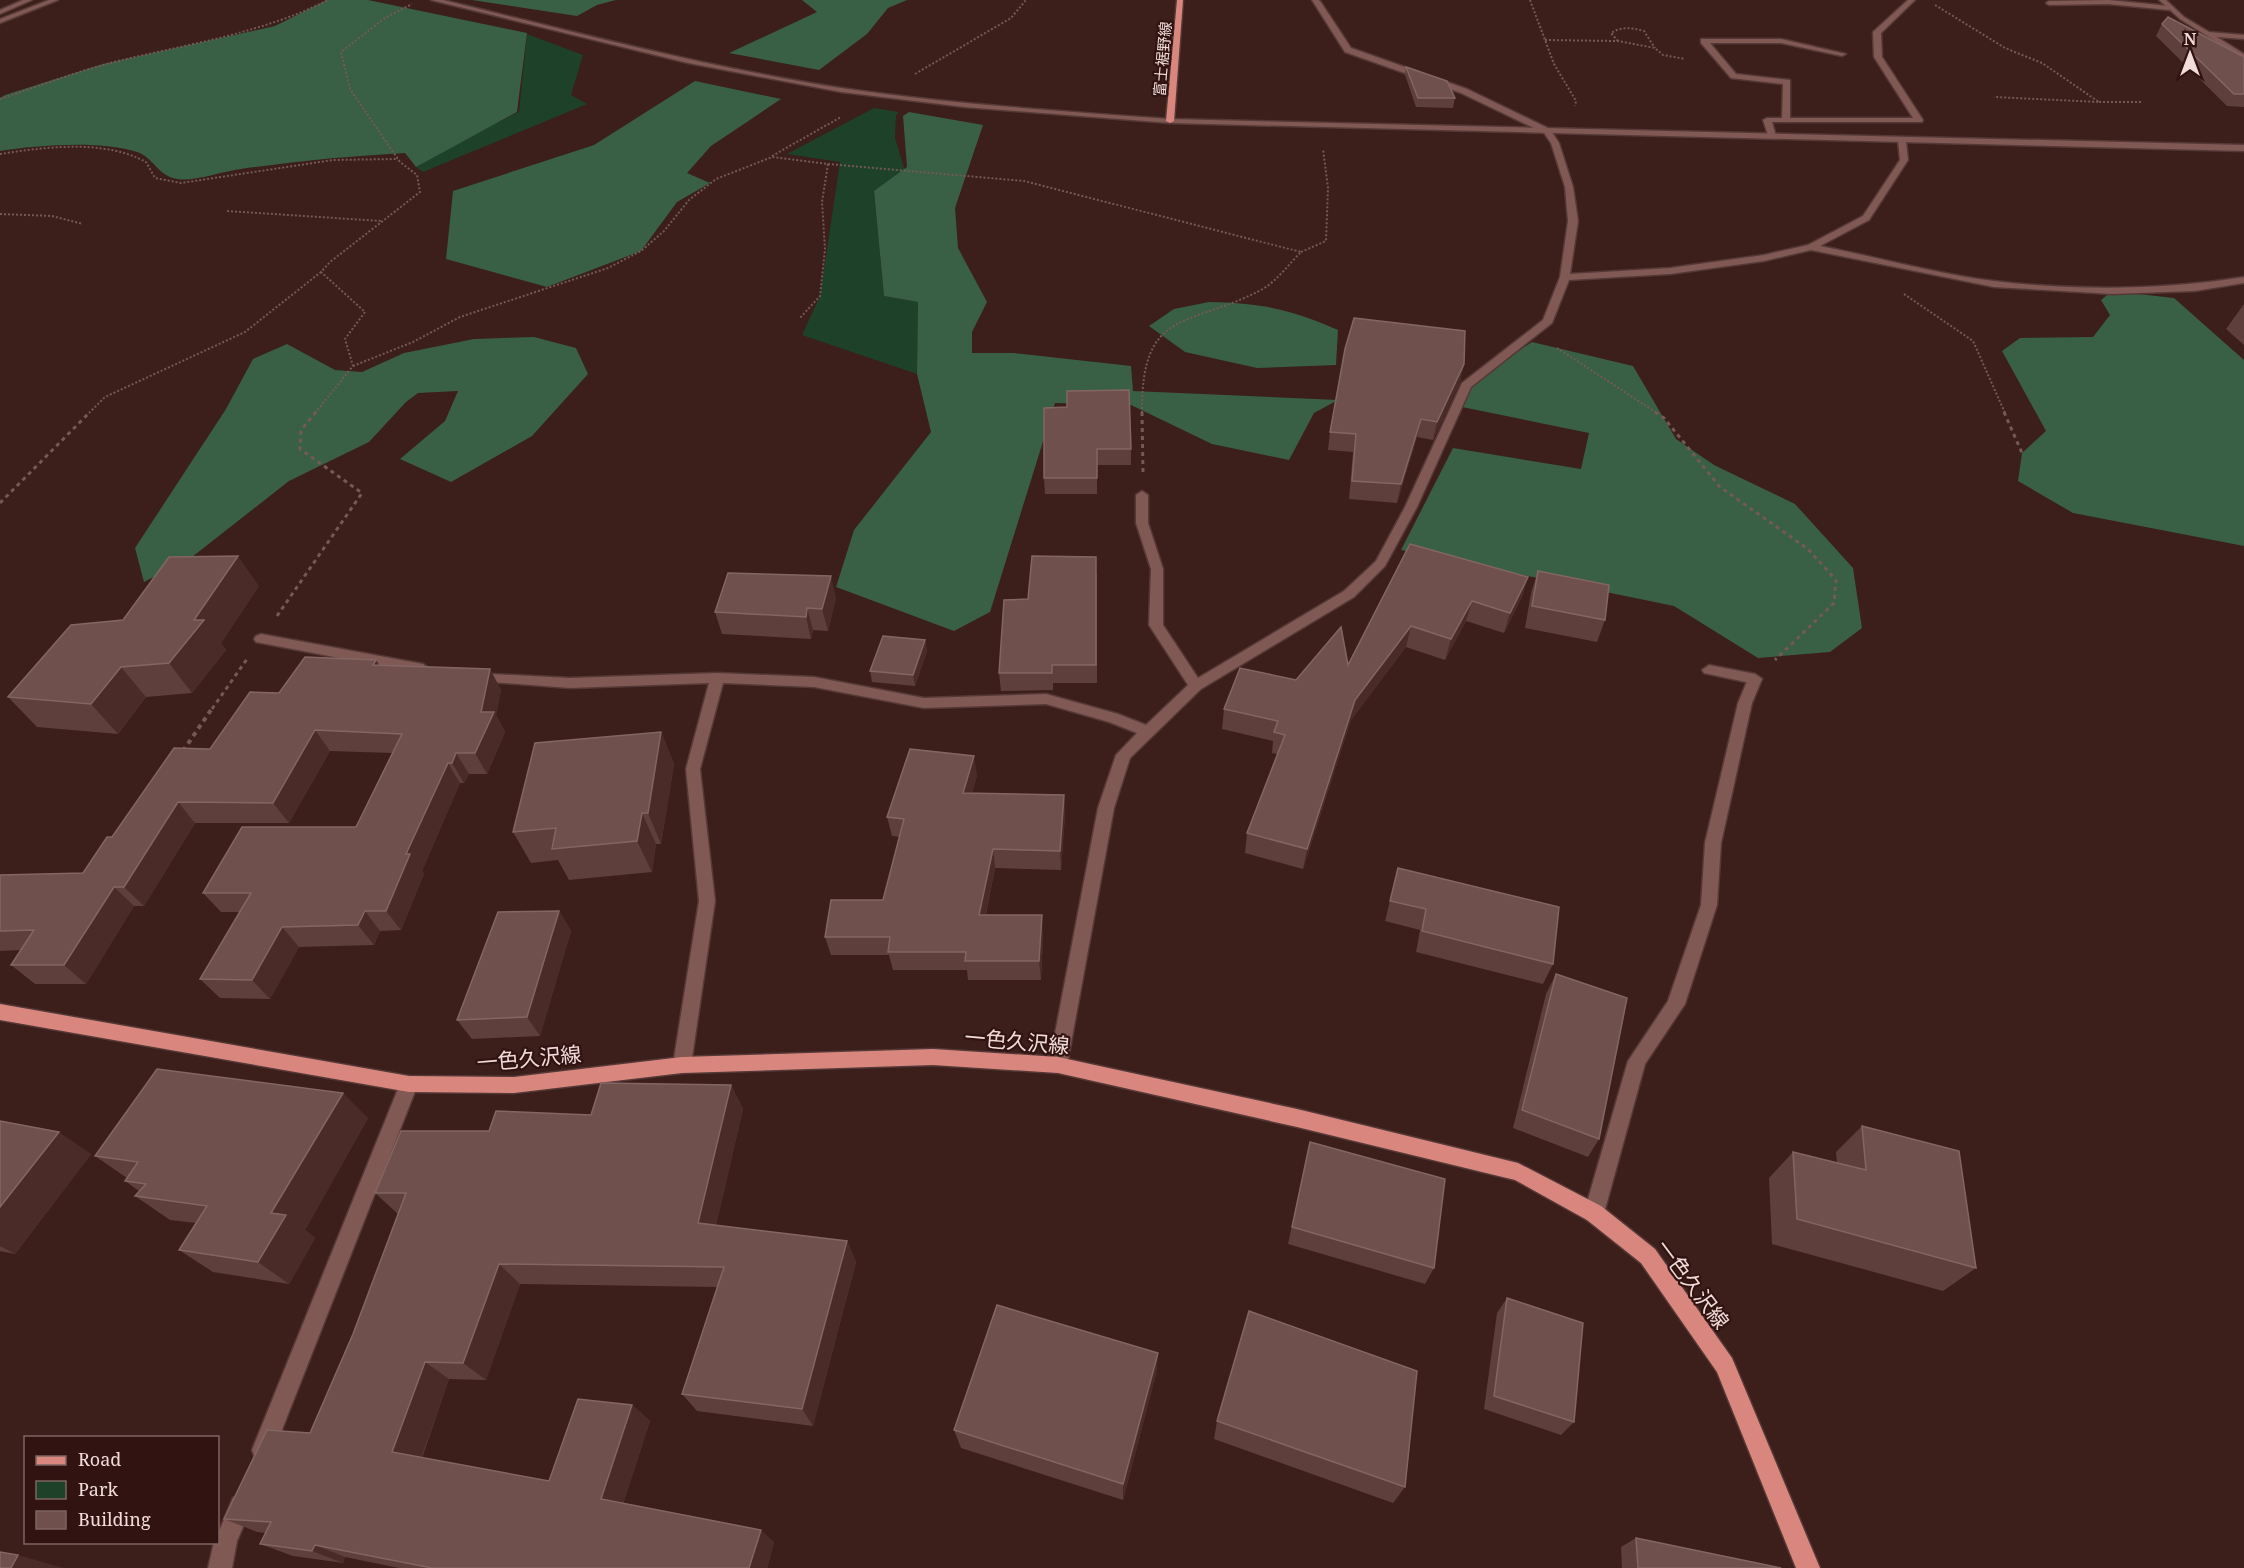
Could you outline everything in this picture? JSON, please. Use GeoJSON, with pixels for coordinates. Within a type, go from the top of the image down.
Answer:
{"type":"FeatureCollection","features":[{"type":"Feature","properties":{"kind":"main road","name":"富士裾野線"},"geometry":{"type":"LineString","coordinates":[[1170,121],[1180,0]]}},
{"type":"Feature","properties":{"kind":"main road","name":"一色久沢線"},"geometry":{"type":"LineString","coordinates":[[0,1012],[409,1084],[514,1085],[682,1065],[933,1057],[1058,1065],[1297,1118],[1518,1172],[1594,1213],[1648,1256],[1725,1365],[1808,1568]]}},
{"type":"Feature","properties":{"kind":"street"},"geometry":{"type":"LineString","coordinates":[[0,12],[29,0]]}},
{"type":"Feature","properties":{"kind":"street"},"geometry":{"type":"LineString","coordinates":[[0,21],[55,0]]}},
{"type":"Feature","properties":{"kind":"street"},"geometry":{"type":"LineString","coordinates":[[434,0],[702,63],[841,90],[1066,114],[1170,121],[2244,148]]}},
{"type":"Feature","properties":{"kind":"street"},"geometry":{"type":"LineString","coordinates":[[1058,1065],[1106,808],[1123,755],[1196,686],[1349,594],[1381,563],[1411,507],[1466,385],[1548,321],[1565,277],[1573,221],[1569,187],[1555,143],[1547,131],[1464,91],[1348,50],[1336,37],[1323,8],[1316,0]]}},
{"type":"Feature","properties":{"kind":"street"},"geometry":{"type":"LineString","coordinates":[[1772,136],[1767,120],[1919,120],[1906,105],[1878,57],[1877,32],[1912,0]]}},
{"type":"Feature","properties":{"kind":"street"},"geometry":{"type":"LineString","coordinates":[[2162,0],[2169,8],[2244,57]]}},
{"type":"Feature","properties":{"kind":"street"},"geometry":{"type":"LineString","coordinates":[[2049,3],[2108,3],[2169,8]]}},
{"type":"Feature","properties":{"kind":"street"},"geometry":{"type":"LineString","coordinates":[[2206,33],[2244,37]]}},
{"type":"Feature","properties":{"kind":"street"},"geometry":{"type":"LineString","coordinates":[[1786,120],[1787,82],[1734,76],[1704,41],[1781,41],[1842,54]]}},
{"type":"Feature","properties":{"kind":"street"},"geometry":{"type":"LineString","coordinates":[[1565,277],[1670,271],[1764,258],[1810,248],[1866,218],[1904,160],[1902,141]]}},
{"type":"Feature","properties":{"kind":"street"},"geometry":{"type":"LineString","coordinates":[[1810,248],[1994,284],[2112,291],[2195,288],[2244,280]]}},
{"type":"Feature","properties":{"kind":"street"},"geometry":{"type":"LineString","coordinates":[[1142,495],[1142,523],[1156,569],[1155,625],[1196,686]]}},
{"type":"Feature","properties":{"kind":"street"},"geometry":{"type":"LineString","coordinates":[[261,639],[441,671]]}},
{"type":"Feature","properties":{"kind":"street"},"geometry":{"type":"LineString","coordinates":[[1594,1213],[1637,1061],[1676,1004],[1709,905],[1713,843],[1745,702],[1755,679],[1709,670]]}},
{"type":"Feature","properties":{"kind":"street"},"geometry":{"type":"LineString","coordinates":[[465,675],[570,683],[717,678],[814,682],[924,702],[1046,699],[1113,717],[1146,731]]}},
{"type":"Feature","properties":{"kind":"street"},"geometry":{"type":"LineString","coordinates":[[682,1065],[707,901],[693,769],[717,678]]}},
{"type":"Feature","properties":{"kind":"street"},"geometry":{"type":"LineString","coordinates":[[256,1468],[409,1084]]}},
{"type":"Feature","properties":{"kind":"street"},"geometry":{"type":"LineString","coordinates":[[220,1568],[226,1541],[247,1489]]}},
{"type":"Feature","properties":{"kind":"path"},"geometry":{"type":"LineString","coordinates":[[0,99],[114,62],[256,28],[302,13],[328,0]]}},
{"type":"Feature","properties":{"kind":"path"},"geometry":{"type":"LineString","coordinates":[[0,502],[105,397],[245,332],[420,192],[417,175],[398,159],[350,89],[341,52],[385,18],[420,0]]}},
{"type":"Feature","properties":{"kind":"path"},"geometry":{"type":"LineString","coordinates":[[1530,0],[1554,64],[1576,101],[1568,132]]}},
{"type":"Feature","properties":{"kind":"path"},"geometry":{"type":"LineString","coordinates":[[1927,0],[2005,48],[2042,63],[2099,102]]}},
{"type":"Feature","properties":{"kind":"path"},"geometry":{"type":"LineString","coordinates":[[1618,42],[1611,33],[1617,28],[1629,27],[1644,31],[1655,48],[1663,55],[1693,61]]}},
{"type":"Feature","properties":{"kind":"path"},"geometry":{"type":"LineString","coordinates":[[1545,40],[1618,42],[1655,48]]}},
{"type":"Feature","properties":{"kind":"path"},"geometry":{"type":"LineString","coordinates":[[1994,98],[2142,102]]}},
{"type":"Feature","properties":{"kind":"path"},"geometry":{"type":"LineString","coordinates":[[1142,495],[1142,382],[1154,345],[1176,323],[1263,289],[1300,252],[1326,241],[1328,188],[1322,144],[1316,125]]}},
{"type":"Feature","properties":{"kind":"path"},"geometry":{"type":"LineString","coordinates":[[0,154],[31,150],[108,150],[128,153],[147,162],[155,178],[181,183],[333,160],[398,159]]}},
{"type":"Feature","properties":{"kind":"path"},"geometry":{"type":"LineString","coordinates":[[178,757],[362,493],[300,449],[301,430],[352,366],[413,342],[460,317],[608,268],[633,255],[664,231],[688,200],[716,179],[772,157],[1024,181],[1300,252]]}},
{"type":"Feature","properties":{"kind":"path"},"geometry":{"type":"LineString","coordinates":[[800,318],[820,296],[825,249],[822,202],[828,164]]}},
{"type":"Feature","properties":{"kind":"path"},"geometry":{"type":"LineString","coordinates":[[227,211],[382,221]]}},
{"type":"Feature","properties":{"kind":"path"},"geometry":{"type":"LineString","coordinates":[[0,214],[52,216],[83,224]]}},
{"type":"Feature","properties":{"kind":"path"},"geometry":{"type":"LineString","coordinates":[[321,272],[364,312],[345,339],[352,366]]}},
{"type":"Feature","properties":{"kind":"path"},"geometry":{"type":"LineString","coordinates":[[1895,288],[1973,341],[2022,453]]}},
{"type":"Feature","properties":{"kind":"path"},"geometry":{"type":"LineString","coordinates":[[1533,333],[1619,386],[1664,418],[1720,487],[1808,549],[1836,580],[1834,603],[1755,679]]}},
{"type":"Feature","properties":{"kind":"green space"},"geometry":{"type":"Polygon","coordinates":[[[327,0],[368,0],[527,33],[517,112],[416,167],[405,153],[282,164],[234,170],[184,180],[165,174],[143,154],[123,148],[69,145],[0,151],[0,98],[5,95],[103,64],[275,26],[327,0]]]}},
{"type":"Feature","properties":{"kind":"green space"},"geometry":{"type":"Polygon","coordinates":[[[472,0],[616,0],[597,5],[577,16],[472,0]]]}},
{"type":"Feature","properties":{"kind":"green space"},"geometry":{"type":"Polygon","coordinates":[[[802,0],[907,0],[888,8],[867,34],[819,70],[729,53],[817,12],[802,0]]]}},
{"type":"Feature","properties":{"kind":"green space"},"geometry":{"type":"Polygon","coordinates":[[[527,34],[583,55],[571,95],[587,104],[423,172],[416,167],[448,147],[519,112],[527,34]]]}},
{"type":"Feature","properties":{"kind":"green space"},"geometry":{"type":"Polygon","coordinates":[[[695,81],[781,99],[711,146],[687,173],[710,183],[677,202],[641,251],[547,287],[446,259],[453,191],[594,145],[695,81]]]}},
{"type":"Feature","properties":{"kind":"green space"},"geometry":{"type":"Polygon","coordinates":[[[874,108],[899,112],[896,115],[895,138],[905,171],[874,191],[884,296],[918,302],[917,374],[802,335],[820,296],[840,162],[787,154],[874,108]]]}},
{"type":"Feature","properties":{"kind":"green space"},"geometry":{"type":"Polygon","coordinates":[[[909,112],[983,125],[955,208],[958,248],[987,302],[972,332],[972,353],[1014,353],[1131,366],[1133,391],[1338,400],[1314,413],[1289,460],[1212,444],[1131,405],[1055,403],[990,612],[954,631],[836,587],[854,530],[931,432],[917,374],[918,302],[884,296],[874,191],[907,167],[903,116],[909,112]]]}},
{"type":"Feature","properties":{"kind":"green space"},"geometry":{"type":"Polygon","coordinates":[[[2112,291],[2174,298],[2244,360],[2244,546],[2073,513],[2018,481],[2022,453],[2046,431],[2002,351],[2020,338],[2093,337],[2110,315],[2101,300],[2112,291]]]}},
{"type":"Feature","properties":{"kind":"green space"},"geometry":{"type":"Polygon","coordinates":[[[1209,302],[1275,308],[1338,330],[1336,365],[1257,368],[1185,352],[1149,326],[1174,309],[1209,302]]]}},
{"type":"Feature","properties":{"kind":"green space"},"geometry":{"type":"Polygon","coordinates":[[[534,337],[576,348],[588,374],[532,436],[451,482],[400,459],[445,421],[458,391],[418,393],[406,402],[369,442],[289,481],[192,557],[144,582],[135,548],[226,409],[253,359],[287,344],[335,370],[362,372],[404,353],[474,339],[534,337]]]}},
{"type":"Feature","properties":{"kind":"green space"},"geometry":{"type":"Polygon","coordinates":[[[1532,342],[1633,366],[1676,439],[1714,465],[1795,504],[1853,568],[1862,628],[1830,652],[1758,658],[1674,606],[1401,550],[1453,448],[1581,469],[1589,433],[1457,406],[1466,385],[1532,342]]]}},
{"type":"Feature","properties":{"kind":"building"},"geometry":{"type":"Polygon","coordinates":[[[2168,17],[2244,57],[2244,94],[2234,94],[2162,24],[2168,17]]]}},
{"type":"Feature","properties":{"kind":"building"},"geometry":{"type":"Polygon","coordinates":[[[1406,67],[1447,81],[1455,98],[1418,98],[1406,67]]]}},
{"type":"Feature","properties":{"kind":"building"},"geometry":{"type":"Polygon","coordinates":[[[1354,318],[1465,331],[1464,364],[1437,422],[1421,419],[1401,484],[1352,481],[1356,434],[1330,432],[1345,349],[1354,318]]]}},
{"type":"Feature","properties":{"kind":"building"},"geometry":{"type":"Polygon","coordinates":[[[1129,390],[1131,449],[1097,449],[1097,478],[1044,478],[1044,408],[1067,407],[1067,391],[1129,390]]]}},
{"type":"Feature","properties":{"kind":"building"},"geometry":{"type":"Polygon","coordinates":[[[1410,544],[1528,577],[1510,613],[1472,601],[1451,639],[1411,626],[1355,700],[1307,849],[1247,833],[1285,735],[1274,732],[1278,721],[1224,709],[1240,668],[1296,680],[1341,627],[1348,665],[1410,544]]]}},
{"type":"Feature","properties":{"kind":"building"},"geometry":{"type":"Polygon","coordinates":[[[238,556],[194,620],[204,620],[169,663],[121,667],[91,704],[8,697],[71,625],[123,620],[169,557],[238,556]]]}},
{"type":"Feature","properties":{"kind":"building"},"geometry":{"type":"Polygon","coordinates":[[[1032,556],[1096,557],[1096,665],[1052,665],[1052,673],[999,673],[1004,600],[1028,599],[1032,556]]]}},
{"type":"Feature","properties":{"kind":"building"},"geometry":{"type":"Polygon","coordinates":[[[1538,571],[1609,585],[1605,620],[1532,606],[1538,571]]]}},
{"type":"Feature","properties":{"kind":"building"},"geometry":{"type":"Polygon","coordinates":[[[728,573],[831,576],[822,609],[807,608],[806,617],[715,612],[728,573]]]}},
{"type":"Feature","properties":{"kind":"building"},"geometry":{"type":"Polygon","coordinates":[[[883,636],[925,640],[913,675],[870,671],[883,636]]]}},
{"type":"Feature","properties":{"kind":"building"},"geometry":{"type":"Polygon","coordinates":[[[305,657],[376,660],[373,665],[490,669],[481,712],[494,712],[475,753],[456,753],[452,763],[448,763],[406,854],[410,854],[386,911],[365,911],[358,925],[282,927],[252,980],[200,979],[251,893],[203,893],[242,827],[356,827],[402,734],[315,730],[273,803],[178,802],[124,887],[114,887],[64,965],[11,965],[34,930],[0,931],[0,875],[83,873],[107,837],[112,837],[174,748],[210,749],[250,692],[279,693],[305,657]]]}},
{"type":"Feature","properties":{"kind":"building"},"geometry":{"type":"Polygon","coordinates":[[[661,732],[648,813],[642,813],[637,841],[552,849],[556,828],[513,832],[535,743],[661,732]]]}},
{"type":"Feature","properties":{"kind":"building"},"geometry":{"type":"Polygon","coordinates":[[[910,749],[974,756],[963,793],[1064,795],[1060,851],[993,849],[979,915],[1042,915],[1039,961],[965,961],[966,952],[888,952],[890,937],[825,937],[831,900],[883,900],[904,819],[887,817],[910,749]]]}},
{"type":"Feature","properties":{"kind":"building"},"geometry":{"type":"Polygon","coordinates":[[[1398,868],[1559,907],[1553,964],[1422,931],[1426,909],[1390,901],[1398,868]]]}},
{"type":"Feature","properties":{"kind":"building"},"geometry":{"type":"Polygon","coordinates":[[[559,911],[527,1017],[457,1020],[498,912],[559,911]]]}},
{"type":"Feature","properties":{"kind":"building"},"geometry":{"type":"Polygon","coordinates":[[[1556,974],[1627,998],[1599,1139],[1522,1110],[1556,974]]]}},
{"type":"Feature","properties":{"kind":"building"},"geometry":{"type":"Polygon","coordinates":[[[157,1069],[343,1093],[271,1213],[286,1215],[258,1262],[179,1250],[207,1206],[135,1196],[146,1184],[125,1181],[138,1162],[95,1156],[157,1069]]]}},
{"type":"Feature","properties":{"kind":"building"},"geometry":{"type":"Polygon","coordinates":[[[601,1083],[731,1085],[698,1223],[847,1241],[802,1409],[682,1394],[724,1267],[499,1264],[463,1363],[425,1362],[392,1452],[549,1481],[578,1399],[632,1405],[601,1499],[761,1530],[749,1568],[432,1568],[315,1545],[312,1551],[260,1544],[271,1522],[224,1519],[267,1430],[310,1433],[353,1334],[406,1193],[375,1193],[401,1131],[489,1131],[496,1111],[591,1115],[601,1083]]]}},
{"type":"Feature","properties":{"kind":"building"},"geometry":{"type":"Polygon","coordinates":[[[0,1121],[59,1132],[0,1207],[0,1121]]]}},
{"type":"Feature","properties":{"kind":"building"},"geometry":{"type":"Polygon","coordinates":[[[1862,1126],[1959,1151],[1976,1268],[1797,1219],[1793,1152],[1866,1170],[1862,1126]]]}},
{"type":"Feature","properties":{"kind":"building"},"geometry":{"type":"Polygon","coordinates":[[[1310,1142],[1445,1179],[1434,1268],[1292,1227],[1310,1142]]]}},
{"type":"Feature","properties":{"kind":"building"},"geometry":{"type":"Polygon","coordinates":[[[1507,1298],[1583,1323],[1574,1422],[1494,1396],[1507,1298]]]}},
{"type":"Feature","properties":{"kind":"building"},"geometry":{"type":"Polygon","coordinates":[[[997,1305],[1158,1353],[1123,1484],[954,1430],[997,1305]]]}},
{"type":"Feature","properties":{"kind":"building"},"geometry":{"type":"Polygon","coordinates":[[[1249,1311],[1417,1371],[1405,1487],[1217,1421],[1249,1311]]]}},
{"type":"Feature","properties":{"kind":"building"},"geometry":{"type":"Polygon","coordinates":[[[1636,1538],[1781,1568],[1638,1568],[1636,1538]]]}},
{"type":"Feature","properties":{"kind":"building"},"geometry":{"type":"Polygon","coordinates":[[[0,1552],[18,1555],[11,1568],[0,1568],[0,1552]]]}}]}
